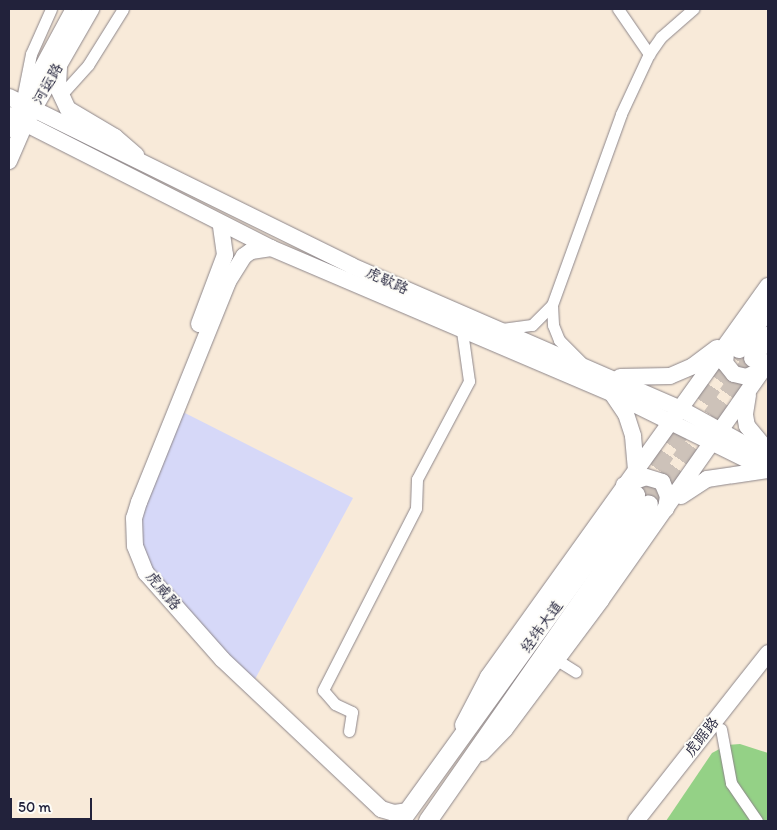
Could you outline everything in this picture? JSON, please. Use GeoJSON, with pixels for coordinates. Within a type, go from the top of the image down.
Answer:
{"type":"FeatureCollection","features":[{"type":"Feature","properties":{"kind":"main road"},"geometry":{"type":"LineString","coordinates":[[750,356],[768,308]]}},
{"type":"Feature","properties":{"kind":"main road"},"geometry":{"type":"LineString","coordinates":[[750,356],[768,336]]}},
{"type":"Feature","properties":{"kind":"main road","name":"经纬大道"},"geometry":{"type":"LineString","coordinates":[[405,816],[446,758],[644,498]]}},
{"type":"Feature","properties":{"kind":"main road"},"geometry":{"type":"LineString","coordinates":[[428,821],[644,498]]}},
{"type":"Feature","properties":{"kind":"street"},"geometry":{"type":"LineString","coordinates":[[17,114],[29,59],[51,9]]}},
{"type":"Feature","properties":{"kind":"street","name":"河运路"},"geometry":{"type":"LineString","coordinates":[[9,162],[17,114],[74,9]]}},
{"type":"Feature","properties":{"kind":"street","name":"河运路"},"geometry":{"type":"LineString","coordinates":[[17,114],[60,64],[91,9]]}},
{"type":"Feature","properties":{"kind":"street"},"geometry":{"type":"LineString","coordinates":[[60,96],[88,65],[123,9]]}},
{"type":"Feature","properties":{"kind":"street"},"geometry":{"type":"LineString","coordinates":[[618,9],[649,54]]}},
{"type":"Feature","properties":{"kind":"street"},"geometry":{"type":"LineString","coordinates":[[586,366],[559,340],[553,325],[552,305],[614,131],[649,54],[661,37],[693,9]]}},
{"type":"Feature","properties":{"kind":"street"},"geometry":{"type":"LineString","coordinates":[[60,64],[60,96],[68,109],[124,144],[153,170]]}},
{"type":"Feature","properties":{"kind":"street","name":"虎歇路"},"geometry":{"type":"LineString","coordinates":[[17,114],[153,170],[352,266],[495,329],[610,376],[768,466]]}},
{"type":"Feature","properties":{"kind":"street","name":"虎歇路"},"geometry":{"type":"LineString","coordinates":[[17,114],[221,225],[271,248],[611,394],[675,414]]}},
{"type":"Feature","properties":{"kind":"street","name":"虎威路"},"geometry":{"type":"LineString","coordinates":[[221,225],[225,255],[131,499],[125,532],[128,546],[141,579],[222,671],[381,821]]}},
{"type":"Feature","properties":{"kind":"street","name":"虎威路"},"geometry":{"type":"LineString","coordinates":[[271,248],[251,251],[244,256],[228,282],[139,502],[134,518],[135,546],[146,573],[222,659],[381,809],[405,816]]}},
{"type":"Feature","properties":{"kind":"street"},"geometry":{"type":"LineString","coordinates":[[768,286],[750,356],[745,415],[747,426],[768,451]]}},
{"type":"Feature","properties":{"kind":"street"},"geometry":{"type":"LineString","coordinates":[[495,329],[522,329],[532,325],[552,305]]}},
{"type":"Feature","properties":{"kind":"street"},"geometry":{"type":"LineString","coordinates":[[349,731],[352,712],[335,704],[323,690],[416,508],[417,479],[469,381],[462,331]]}},
{"type":"Feature","properties":{"kind":"street"},"geometry":{"type":"LineString","coordinates":[[610,376],[670,376],[693,366],[750,356]]}},
{"type":"Feature","properties":{"kind":"street"},"geometry":{"type":"LineString","coordinates":[[636,469],[675,414],[750,356]]}},
{"type":"Feature","properties":{"kind":"street"},"geometry":{"type":"LineString","coordinates":[[454,782],[505,729],[557,660],[644,498],[717,437],[748,392]]}},
{"type":"Feature","properties":{"kind":"street"},"geometry":{"type":"LineString","coordinates":[[611,394],[626,414],[633,436],[636,469],[644,498]]}},
{"type":"Feature","properties":{"kind":"street"},"geometry":{"type":"LineString","coordinates":[[644,498],[707,480],[768,466]]}},
{"type":"Feature","properties":{"kind":"street","name":"虎踞路"},"geometry":{"type":"LineString","coordinates":[[636,821],[768,653]]}},
{"type":"Feature","properties":{"kind":"street"},"geometry":{"type":"LineString","coordinates":[[557,660],[576,672]]}},
{"type":"Feature","properties":{"kind":"street","name":"虎踞路"},"geometry":{"type":"LineString","coordinates":[[650,821],[768,670]]}},
{"type":"Feature","properties":{"kind":"street"},"geometry":{"type":"LineString","coordinates":[[721,729],[732,783],[757,821]]}},
{"type":"Feature","properties":{"kind":"shaded area"},"geometry":{"type":"Polygon","coordinates":[[[181,411],[353,498],[254,681],[146,567],[138,527],[181,411]]]}},
{"type":"Feature","properties":{"kind":"green space"},"geometry":{"type":"Polygon","coordinates":[[[740,744],[768,753],[768,821],[666,821],[712,753],[727,745],[740,744]]]}},
{"type":"Feature","properties":{"kind":"tunnel"},"geometry":{"type":"LineString","coordinates":[[640,490],[736,354]]}},
{"type":"Feature","properties":{"kind":"tunnel"},"geometry":{"type":"LineString","coordinates":[[649,504],[753,358]]}}]}
